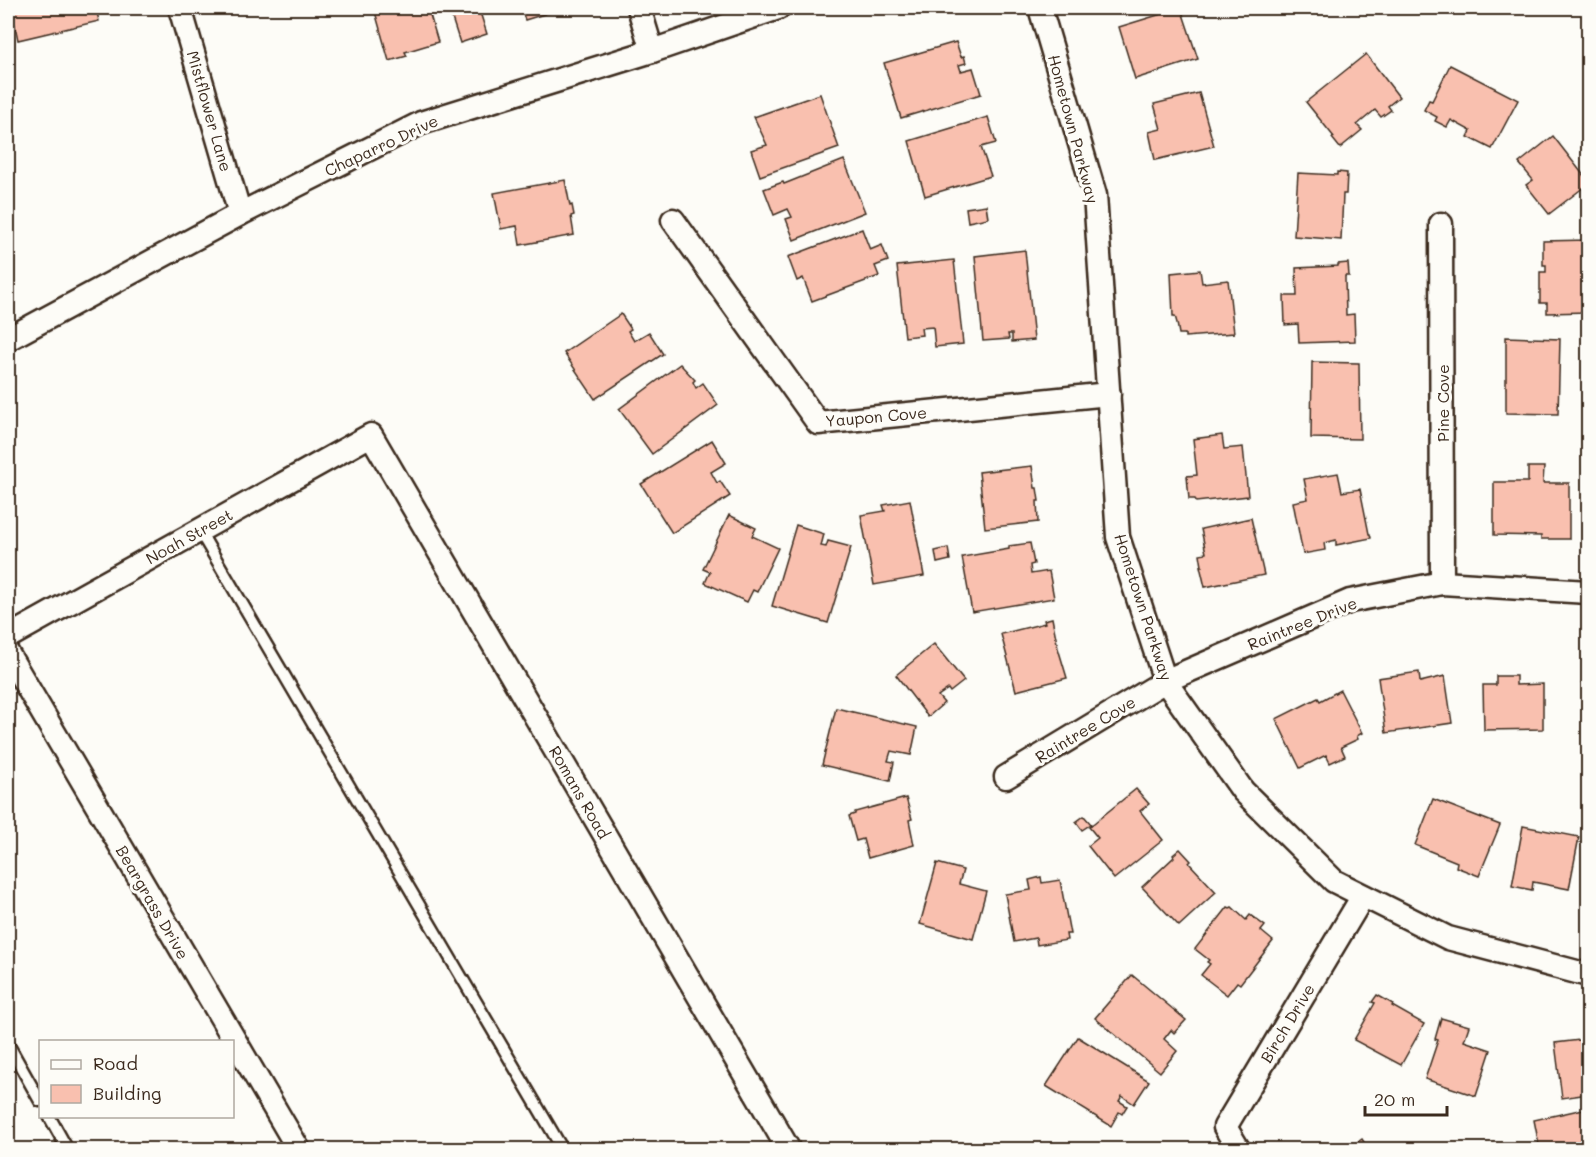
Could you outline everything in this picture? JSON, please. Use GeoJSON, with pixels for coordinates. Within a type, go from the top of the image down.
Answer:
{"type":"FeatureCollection","features":[{"type":"Feature","properties":{"kind":"street","name":"Mistflower Lane"},"geometry":{"type":"LineString","coordinates":[[180,8],[240,214]]}},
{"type":"Feature","properties":{"kind":"street"},"geometry":{"type":"LineString","coordinates":[[639,8],[652,51]]}},
{"type":"Feature","properties":{"kind":"street","name":"Chaparro Drive"},"geometry":{"type":"LineString","coordinates":[[8,339],[240,214],[421,123],[652,51],[778,8]]}},
{"type":"Feature","properties":{"kind":"street","name":"Hometown Parkway"},"geometry":{"type":"LineString","coordinates":[[1040,8],[1095,195],[1118,537],[1165,681],[1243,790],[1334,881],[1448,938],[1588,975]]}},
{"type":"Feature","properties":{"kind":"street","name":"Yaupon Cove"},"geometry":{"type":"LineString","coordinates":[[673,220],[818,423],[1109,394]]}},
{"type":"Feature","properties":{"kind":"street","name":"Pine Cove"},"geometry":{"type":"LineString","coordinates":[[1441,224],[1442,583]]}},
{"type":"Feature","properties":{"kind":"street","name":"Noah Street"},"geometry":{"type":"LineString","coordinates":[[8,637],[371,435]]}},
{"type":"Feature","properties":{"kind":"street","name":"Romans Road"},"geometry":{"type":"LineString","coordinates":[[371,435],[789,1149]]}},
{"type":"Feature","properties":{"kind":"street","name":"Raintree Drive"},"geometry":{"type":"LineString","coordinates":[[1165,681],[1350,601],[1442,583],[1588,592]]}},
{"type":"Feature","properties":{"kind":"street","name":"Beargrass Drive"},"geometry":{"type":"LineString","coordinates":[[8,654],[299,1149]]}},
{"type":"Feature","properties":{"kind":"street","name":"Raintree Cove"},"geometry":{"type":"LineString","coordinates":[[1006,777],[1165,681]]}},
{"type":"Feature","properties":{"kind":"street","name":"Birch Drive"},"geometry":{"type":"LineString","coordinates":[[1239,1149],[1225,1127],[1363,896]]}},
{"type":"Feature","properties":{"kind":"lane"},"geometry":{"type":"LineString","coordinates":[[199,530],[563,1149]]}},
{"type":"Feature","properties":{"kind":"lane"},"geometry":{"type":"LineString","coordinates":[[8,1044],[39,1099]]}},
{"type":"Feature","properties":{"kind":"lane"},"geometry":{"type":"LineString","coordinates":[[50,1118],[68,1149]]}},
{"type":"Feature","properties":{"kind":"building"},"geometry":{"type":"Polygon","coordinates":[[[8,8],[96,8],[99,21],[18,40],[12,12],[8,13],[8,8]]]}},
{"type":"Feature","properties":{"kind":"building"},"geometry":{"type":"Polygon","coordinates":[[[374,8],[428,8],[438,42],[405,52],[407,56],[389,61],[374,8]]]}},
{"type":"Feature","properties":{"kind":"building"},"geometry":{"type":"Polygon","coordinates":[[[445,8],[483,8],[479,9],[487,34],[460,43],[450,12],[447,13],[445,8]]]}},
{"type":"Feature","properties":{"kind":"building"},"geometry":{"type":"Polygon","coordinates":[[[483,8],[502,8],[502,9],[488,14],[483,8]]]}},
{"type":"Feature","properties":{"kind":"building"},"geometry":{"type":"Polygon","coordinates":[[[521,8],[550,8],[551,12],[525,20],[521,8]]]}},
{"type":"Feature","properties":{"kind":"building"},"geometry":{"type":"Polygon","coordinates":[[[1181,8],[1198,59],[1135,79],[1119,27],[1181,8]]]}},
{"type":"Feature","properties":{"kind":"building"},"geometry":{"type":"Polygon","coordinates":[[[956,42],[961,57],[964,56],[966,63],[959,65],[961,71],[973,68],[981,94],[901,118],[884,63],[956,42]]]}},
{"type":"Feature","properties":{"kind":"building"},"geometry":{"type":"Polygon","coordinates":[[[1366,54],[1399,97],[1388,106],[1391,110],[1381,117],[1375,110],[1357,125],[1362,130],[1340,148],[1306,102],[1366,54]]]}},
{"type":"Feature","properties":{"kind":"building"},"geometry":{"type":"Polygon","coordinates":[[[1450,65],[1518,100],[1492,149],[1468,137],[1471,131],[1451,120],[1447,127],[1435,121],[1437,117],[1424,110],[1429,100],[1432,101],[1450,65]]]}},
{"type":"Feature","properties":{"kind":"building"},"geometry":{"type":"Polygon","coordinates":[[[1199,93],[1214,146],[1155,160],[1149,132],[1161,129],[1154,104],[1199,93]]]}},
{"type":"Feature","properties":{"kind":"building"},"geometry":{"type":"Polygon","coordinates":[[[820,94],[839,148],[760,176],[751,150],[767,145],[754,117],[820,94]]]}},
{"type":"Feature","properties":{"kind":"building"},"geometry":{"type":"Polygon","coordinates":[[[988,117],[996,143],[981,147],[991,176],[925,196],[909,141],[988,117]]]}},
{"type":"Feature","properties":{"kind":"building"},"geometry":{"type":"Polygon","coordinates":[[[1553,136],[1588,184],[1549,214],[1526,185],[1533,180],[1519,163],[1553,136]]]}},
{"type":"Feature","properties":{"kind":"building"},"geometry":{"type":"Polygon","coordinates":[[[844,160],[865,212],[794,240],[786,219],[792,217],[788,209],[774,215],[764,189],[783,182],[784,184],[844,160]]]}},
{"type":"Feature","properties":{"kind":"building"},"geometry":{"type":"Polygon","coordinates":[[[1337,172],[1347,173],[1346,194],[1343,194],[1341,240],[1294,236],[1298,173],[1337,175],[1337,172]]]}},
{"type":"Feature","properties":{"kind":"building"},"geometry":{"type":"Polygon","coordinates":[[[565,180],[574,215],[571,216],[574,235],[520,245],[517,226],[501,229],[494,193],[565,180]]]}},
{"type":"Feature","properties":{"kind":"building"},"geometry":{"type":"Polygon","coordinates":[[[986,205],[988,218],[968,222],[966,208],[986,205]]]}},
{"type":"Feature","properties":{"kind":"building"},"geometry":{"type":"Polygon","coordinates":[[[862,229],[870,250],[882,245],[888,261],[875,266],[879,276],[812,301],[803,278],[797,281],[788,257],[862,229]]]}},
{"type":"Feature","properties":{"kind":"building"},"geometry":{"type":"Polygon","coordinates":[[[1588,240],[1588,312],[1547,313],[1547,303],[1540,303],[1540,272],[1546,272],[1546,265],[1543,265],[1543,241],[1588,240]]]}},
{"type":"Feature","properties":{"kind":"building"},"geometry":{"type":"Polygon","coordinates":[[[1025,250],[1034,340],[1012,342],[1012,334],[1008,334],[1009,339],[983,341],[975,256],[1025,250]]]}},
{"type":"Feature","properties":{"kind":"building"},"geometry":{"type":"Polygon","coordinates":[[[954,260],[963,344],[935,347],[933,327],[921,328],[922,335],[905,337],[897,266],[954,260]]]}},
{"type":"Feature","properties":{"kind":"building"},"geometry":{"type":"Polygon","coordinates":[[[1348,263],[1349,276],[1345,276],[1346,315],[1354,314],[1355,341],[1299,343],[1298,324],[1285,325],[1284,296],[1297,296],[1296,268],[1338,266],[1338,264],[1348,263]]]}},
{"type":"Feature","properties":{"kind":"building"},"geometry":{"type":"Polygon","coordinates":[[[1200,270],[1202,283],[1228,280],[1234,333],[1185,337],[1185,334],[1179,334],[1175,316],[1173,316],[1171,273],[1200,270]]]}},
{"type":"Feature","properties":{"kind":"building"},"geometry":{"type":"Polygon","coordinates":[[[621,314],[631,329],[628,331],[634,341],[649,332],[663,354],[595,399],[564,353],[621,314]]]}},
{"type":"Feature","properties":{"kind":"building"},"geometry":{"type":"Polygon","coordinates":[[[1506,337],[1560,339],[1558,414],[1506,413],[1506,337]]]}},
{"type":"Feature","properties":{"kind":"building"},"geometry":{"type":"Polygon","coordinates":[[[1312,362],[1359,363],[1360,439],[1311,438],[1312,362]]]}},
{"type":"Feature","properties":{"kind":"building"},"geometry":{"type":"Polygon","coordinates":[[[680,364],[695,380],[693,382],[696,388],[703,383],[718,405],[652,454],[619,409],[680,364]]]}},
{"type":"Feature","properties":{"kind":"building"},"geometry":{"type":"Polygon","coordinates":[[[1222,435],[1224,449],[1243,447],[1248,496],[1196,502],[1195,499],[1189,499],[1187,476],[1197,475],[1193,439],[1222,435]]]}},
{"type":"Feature","properties":{"kind":"building"},"geometry":{"type":"Polygon","coordinates":[[[712,440],[726,463],[711,472],[717,483],[720,481],[730,496],[672,533],[641,484],[712,440]]]}},
{"type":"Feature","properties":{"kind":"building"},"geometry":{"type":"Polygon","coordinates":[[[1032,466],[1039,501],[1037,501],[1038,522],[985,528],[979,472],[1032,466]]]}},
{"type":"Feature","properties":{"kind":"building"},"geometry":{"type":"Polygon","coordinates":[[[1528,467],[1544,467],[1543,483],[1569,483],[1569,539],[1494,535],[1494,482],[1528,482],[1528,467]]]}},
{"type":"Feature","properties":{"kind":"building"},"geometry":{"type":"Polygon","coordinates":[[[1338,473],[1342,492],[1360,489],[1371,538],[1336,545],[1336,540],[1324,543],[1325,550],[1303,554],[1293,502],[1308,499],[1304,479],[1338,473]]]}},
{"type":"Feature","properties":{"kind":"building"},"geometry":{"type":"Polygon","coordinates":[[[910,500],[924,576],[874,585],[861,515],[885,511],[883,505],[910,500]]]}},
{"type":"Feature","properties":{"kind":"building"},"geometry":{"type":"Polygon","coordinates":[[[729,515],[756,528],[752,536],[778,548],[757,592],[753,590],[747,602],[705,583],[710,572],[703,569],[729,515]]]}},
{"type":"Feature","properties":{"kind":"building"},"geometry":{"type":"Polygon","coordinates":[[[1251,518],[1264,575],[1205,587],[1200,566],[1202,566],[1200,554],[1206,553],[1201,529],[1251,518]]]}},
{"type":"Feature","properties":{"kind":"building"},"geometry":{"type":"Polygon","coordinates":[[[796,525],[824,534],[821,546],[826,547],[828,541],[851,547],[828,623],[772,606],[796,525]]]}},
{"type":"Feature","properties":{"kind":"building"},"geometry":{"type":"Polygon","coordinates":[[[1030,543],[1034,564],[1030,565],[1031,574],[1049,571],[1054,598],[972,612],[962,557],[1030,543]]]}},
{"type":"Feature","properties":{"kind":"building"},"geometry":{"type":"Polygon","coordinates":[[[948,548],[950,560],[937,563],[935,551],[948,548]]]}},
{"type":"Feature","properties":{"kind":"building"},"geometry":{"type":"Polygon","coordinates":[[[1052,618],[1067,678],[1016,691],[1001,634],[1045,623],[1044,620],[1052,618]]]}},
{"type":"Feature","properties":{"kind":"building"},"geometry":{"type":"Polygon","coordinates":[[[934,644],[964,681],[950,692],[948,689],[938,696],[944,703],[928,717],[896,675],[934,644]]]}},
{"type":"Feature","properties":{"kind":"building"},"geometry":{"type":"Polygon","coordinates":[[[1419,672],[1420,682],[1445,676],[1452,723],[1386,733],[1378,678],[1419,672]]]}},
{"type":"Feature","properties":{"kind":"building"},"geometry":{"type":"Polygon","coordinates":[[[1496,676],[1516,676],[1516,685],[1543,684],[1543,729],[1484,730],[1483,685],[1496,685],[1496,676]]]}},
{"type":"Feature","properties":{"kind":"building"},"geometry":{"type":"Polygon","coordinates":[[[1588,682],[1588,717],[1582,683],[1588,682]]]}},
{"type":"Feature","properties":{"kind":"building"},"geometry":{"type":"Polygon","coordinates":[[[1340,690],[1362,733],[1357,736],[1358,739],[1341,747],[1345,756],[1330,763],[1326,755],[1300,768],[1276,719],[1340,690]]]}},
{"type":"Feature","properties":{"kind":"building"},"geometry":{"type":"Polygon","coordinates":[[[836,708],[917,727],[911,755],[891,751],[888,761],[894,762],[890,781],[822,765],[836,708]]]}},
{"type":"Feature","properties":{"kind":"building"},"geometry":{"type":"Polygon","coordinates":[[[1136,789],[1149,804],[1140,811],[1163,840],[1114,879],[1088,846],[1098,838],[1089,827],[1136,789]]]}},
{"type":"Feature","properties":{"kind":"building"},"geometry":{"type":"Polygon","coordinates":[[[906,798],[912,819],[909,820],[914,845],[868,858],[863,839],[856,841],[849,816],[855,812],[906,798]]]}},
{"type":"Feature","properties":{"kind":"building"},"geometry":{"type":"Polygon","coordinates":[[[1433,799],[1500,825],[1479,876],[1456,867],[1457,862],[1415,845],[1433,799]]]}},
{"type":"Feature","properties":{"kind":"building"},"geometry":{"type":"Polygon","coordinates":[[[1084,816],[1091,824],[1082,830],[1076,822],[1084,816]]]}},
{"type":"Feature","properties":{"kind":"building"},"geometry":{"type":"Polygon","coordinates":[[[1523,826],[1579,837],[1569,889],[1533,882],[1532,890],[1512,886],[1523,826]]]}},
{"type":"Feature","properties":{"kind":"building"},"geometry":{"type":"Polygon","coordinates":[[[1180,849],[1191,861],[1189,863],[1216,892],[1179,926],[1142,887],[1180,849]]]}},
{"type":"Feature","properties":{"kind":"building"},"geometry":{"type":"Polygon","coordinates":[[[937,863],[963,870],[959,884],[986,891],[973,939],[920,924],[937,863]]]}},
{"type":"Feature","properties":{"kind":"building"},"geometry":{"type":"Polygon","coordinates":[[[1041,877],[1042,883],[1060,880],[1070,934],[1066,934],[1067,940],[1037,945],[1036,938],[1014,942],[1005,894],[1031,890],[1029,880],[1041,877]]]}},
{"type":"Feature","properties":{"kind":"building"},"geometry":{"type":"Polygon","coordinates":[[[1228,907],[1232,907],[1246,920],[1250,915],[1265,926],[1261,931],[1273,941],[1240,984],[1237,982],[1227,995],[1201,975],[1210,964],[1207,962],[1209,960],[1195,949],[1228,907]]]}},
{"type":"Feature","properties":{"kind":"building"},"geometry":{"type":"Polygon","coordinates":[[[1132,975],[1186,1020],[1174,1033],[1171,1030],[1164,1039],[1177,1051],[1160,1072],[1095,1018],[1132,975]]]}},
{"type":"Feature","properties":{"kind":"building"},"geometry":{"type":"Polygon","coordinates":[[[1377,995],[1424,1024],[1401,1065],[1354,1040],[1375,1003],[1372,1002],[1377,995]]]}},
{"type":"Feature","properties":{"kind":"building"},"geometry":{"type":"Polygon","coordinates":[[[1441,1018],[1469,1026],[1464,1041],[1491,1050],[1476,1096],[1425,1079],[1438,1040],[1435,1039],[1441,1018]]]}},
{"type":"Feature","properties":{"kind":"building"},"geometry":{"type":"Polygon","coordinates":[[[1078,1037],[1149,1081],[1134,1104],[1122,1096],[1119,1101],[1127,1106],[1122,1114],[1119,1112],[1111,1126],[1046,1086],[1078,1037]]]}},
{"type":"Feature","properties":{"kind":"building"},"geometry":{"type":"Polygon","coordinates":[[[1588,1039],[1588,1094],[1562,1098],[1555,1043],[1588,1039]]]}},
{"type":"Feature","properties":{"kind":"building"},"geometry":{"type":"Polygon","coordinates":[[[1588,1108],[1588,1150],[1540,1150],[1534,1120],[1588,1108]]]}},
{"type":"Feature","properties":{"kind":"building"},"geometry":{"type":"Polygon","coordinates":[[[1362,1139],[1369,1150],[1346,1150],[1362,1139]]]}}]}
